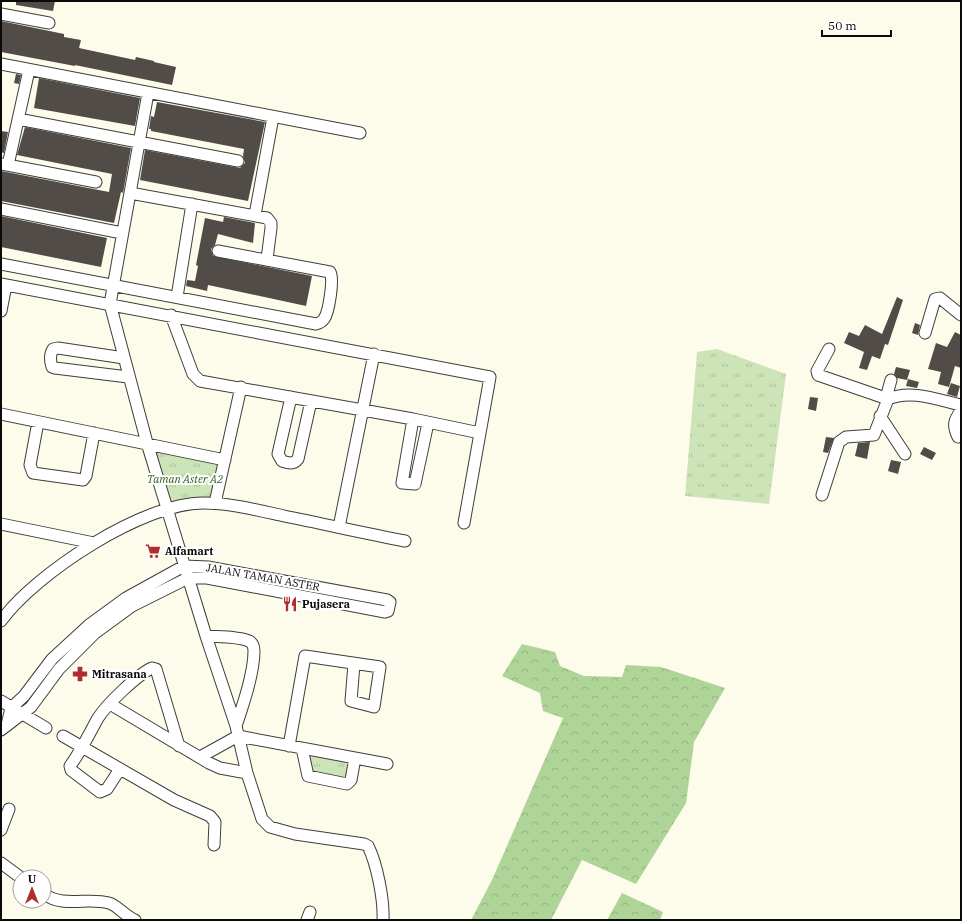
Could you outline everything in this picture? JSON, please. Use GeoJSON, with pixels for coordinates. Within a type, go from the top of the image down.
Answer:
{"type":"FeatureCollection","features":[{"type":"Feature","properties":{"kind":"street"},"geometry":{"type":"LineString","coordinates":[[1,14],[49,23]]}},
{"type":"Feature","properties":{"kind":"street"},"geometry":{"type":"LineString","coordinates":[[1,64],[360,133]]}},
{"type":"Feature","properties":{"kind":"street"},"geometry":{"type":"LineString","coordinates":[[29,70],[18,119],[4,164],[96,182]]}},
{"type":"Feature","properties":{"kind":"street"},"geometry":{"type":"LineString","coordinates":[[148,93],[110,304],[128,377],[147,444],[166,509],[237,731],[247,773],[262,819],[270,827],[295,834],[364,844],[370,851],[378,878],[383,920]]}},
{"type":"Feature","properties":{"kind":"street"},"geometry":{"type":"LineString","coordinates":[[255,215],[273,117]]}},
{"type":"Feature","properties":{"kind":"street"},"geometry":{"type":"LineString","coordinates":[[18,119],[238,161]]}},
{"type":"Feature","properties":{"kind":"street"},"geometry":{"type":"LineString","coordinates":[[130,193],[267,218],[271,223],[267,259]]}},
{"type":"Feature","properties":{"kind":"street"},"geometry":{"type":"LineString","coordinates":[[177,297],[192,204]]}},
{"type":"Feature","properties":{"kind":"street"},"geometry":{"type":"LineString","coordinates":[[1,209],[122,233]]}},
{"type":"Feature","properties":{"kind":"street"},"geometry":{"type":"LineString","coordinates":[[1,264],[316,324],[322,322],[326,317],[332,280],[330,272],[218,251]]}},
{"type":"Feature","properties":{"kind":"street"},"geometry":{"type":"LineString","coordinates":[[1,311],[3,284],[490,377],[464,523]]}},
{"type":"Feature","properties":{"kind":"street"},"geometry":{"type":"LineString","coordinates":[[925,333],[935,299],[940,298],[961,315]]}},
{"type":"Feature","properties":{"kind":"street"},"geometry":{"type":"LineString","coordinates":[[171,315],[196,378],[200,381],[241,387],[480,433]]}},
{"type":"Feature","properties":{"kind":"street"},"geometry":{"type":"LineString","coordinates":[[124,358],[58,348],[53,349],[51,352],[50,363],[55,368],[128,377]]}},
{"type":"Feature","properties":{"kind":"street"},"geometry":{"type":"LineString","coordinates":[[829,349],[817,371],[818,376],[887,398],[902,395],[914,395],[961,404]]}},
{"type":"Feature","properties":{"kind":"street"},"geometry":{"type":"LineString","coordinates":[[339,527],[374,354]]}},
{"type":"Feature","properties":{"kind":"street"},"geometry":{"type":"LineString","coordinates":[[822,495],[839,442],[846,437],[874,435],[887,398],[891,380]]}},
{"type":"Feature","properties":{"kind":"street"},"geometry":{"type":"LineString","coordinates":[[215,503],[241,387]]}},
{"type":"Feature","properties":{"kind":"street"},"geometry":{"type":"LineString","coordinates":[[291,397],[278,454],[282,461],[291,464],[298,459],[311,401]]}},
{"type":"Feature","properties":{"kind":"street"},"geometry":{"type":"LineString","coordinates":[[958,437],[953,426],[955,419],[961,411]]}},
{"type":"Feature","properties":{"kind":"street"},"geometry":{"type":"LineString","coordinates":[[1,414],[225,460]]}},
{"type":"Feature","properties":{"kind":"street"},"geometry":{"type":"LineString","coordinates":[[880,416],[905,454]]}},
{"type":"Feature","properties":{"kind":"street"},"geometry":{"type":"LineString","coordinates":[[413,419],[402,483],[416,484],[428,423]]}},
{"type":"Feature","properties":{"kind":"street"},"geometry":{"type":"LineString","coordinates":[[38,422],[30,465],[34,473],[83,480],[86,476],[94,433]]}},
{"type":"Feature","properties":{"kind":"street"},"geometry":{"type":"LineString","coordinates":[[1,620],[41,581],[94,542],[166,509],[202,503],[215,503],[339,527],[405,542]]}},
{"type":"Feature","properties":{"kind":"street"},"geometry":{"type":"LineString","coordinates":[[1,524],[94,542]]}},
{"type":"Feature","properties":{"kind":"street"},"geometry":{"type":"LineString","coordinates":[[4,727],[11,708],[24,696],[52,659],[89,625],[126,598],[184,566]]}},
{"type":"Feature","properties":{"kind":"street","name":"JALAN TAMAN ASTER"},"geometry":{"type":"LineString","coordinates":[[4,727],[31,707],[59,669],[95,633],[132,606],[188,578],[208,578],[385,612],[388,611],[390,602],[379,598],[208,567],[184,566]]}},
{"type":"Feature","properties":{"kind":"street"},"geometry":{"type":"LineString","coordinates":[[200,757],[237,731],[254,652],[254,646],[250,642],[241,639],[206,636]]}},
{"type":"Feature","properties":{"kind":"street"},"geometry":{"type":"LineString","coordinates":[[289,746],[305,656],[354,664]]}},
{"type":"Feature","properties":{"kind":"street"},"geometry":{"type":"LineString","coordinates":[[120,769],[107,790],[100,792],[70,769],[70,766],[84,746],[99,718],[110,704],[146,671],[152,668],[156,669],[179,746]]}},
{"type":"Feature","properties":{"kind":"street"},"geometry":{"type":"LineString","coordinates":[[1,701],[46,728]]}},
{"type":"Feature","properties":{"kind":"street"},"geometry":{"type":"LineString","coordinates":[[110,704],[179,746],[220,768],[247,773]]}},
{"type":"Feature","properties":{"kind":"street"},"geometry":{"type":"LineString","coordinates":[[237,731],[289,746],[387,764]]}},
{"type":"Feature","properties":{"kind":"street"},"geometry":{"type":"LineString","coordinates":[[64,736],[84,746],[120,769],[174,800],[210,816],[215,822],[214,846]]}},
{"type":"Feature","properties":{"kind":"street"},"geometry":{"type":"LineString","coordinates":[[302,748],[308,776],[321,780],[347,784],[350,783],[355,758]]}},
{"type":"Feature","properties":{"kind":"street"},"geometry":{"type":"LineString","coordinates":[[1,830],[9,809]]}},
{"type":"Feature","properties":{"kind":"street"},"geometry":{"type":"LineString","coordinates":[[1,863],[12,871]]}},
{"type":"Feature","properties":{"kind":"street"},"geometry":{"type":"LineString","coordinates":[[52,897],[58,900],[111,903],[123,914],[135,920]]}},
{"type":"Feature","properties":{"kind":"green space"},"geometry":{"type":"Polygon","coordinates":[[[717,349],[786,374],[769,504],[685,496],[697,352],[717,349]]]}},
{"type":"Feature","properties":{"kind":"green space","name":"Taman Aster A2"},"geometry":{"type":"Polygon","coordinates":[[[149,446],[219,461],[210,502],[168,507],[149,446]]]}},
{"type":"Feature","properties":{"kind":"green space"},"geometry":{"type":"Polygon","coordinates":[[[522,644],[555,652],[560,666],[584,676],[622,677],[626,665],[661,667],[725,688],[694,742],[686,803],[636,884],[582,860],[551,920],[471,920],[492,880],[563,718],[543,711],[540,693],[502,676],[522,644]]]}},
{"type":"Feature","properties":{"kind":"green space"},"geometry":{"type":"Polygon","coordinates":[[[304,750],[352,760],[349,779],[314,777],[304,750]]]}},
{"type":"Feature","properties":{"kind":"green space"},"geometry":{"type":"Polygon","coordinates":[[[622,893],[663,912],[660,920],[607,920],[622,893]]]}},
{"type":"Feature","properties":{"kind":"building"},"geometry":{"type":"Polygon","coordinates":[[[16,1],[55,1],[53,11],[16,5],[16,1]]]}},
{"type":"Feature","properties":{"kind":"building"},"geometry":{"type":"Polygon","coordinates":[[[1,21],[64,34],[64,37],[81,40],[79,48],[135,60],[136,57],[176,67],[172,85],[75,65],[1,52],[1,21]]]}},
{"type":"Feature","properties":{"kind":"building"},"geometry":{"type":"Polygon","coordinates":[[[16,74],[21,75],[19,84],[14,83],[16,74]]]}},
{"type":"Feature","properties":{"kind":"building"},"geometry":{"type":"Polygon","coordinates":[[[39,78],[140,98],[135,126],[34,108],[39,78]]]}},
{"type":"Feature","properties":{"kind":"building"},"geometry":{"type":"Polygon","coordinates":[[[157,102],[265,122],[248,201],[140,180],[145,150],[240,168],[245,163],[243,156],[244,149],[151,131],[151,129],[149,129],[151,116],[154,117],[157,102]]]}},
{"type":"Feature","properties":{"kind":"building"},"geometry":{"type":"Polygon","coordinates":[[[25,127],[131,148],[123,193],[121,192],[114,223],[1,201],[1,171],[109,192],[112,174],[17,155],[25,127]]]}},
{"type":"Feature","properties":{"kind":"building"},"geometry":{"type":"Polygon","coordinates":[[[1,131],[8,132],[4,153],[1,152],[1,131]]]}},
{"type":"Feature","properties":{"kind":"building"},"geometry":{"type":"Polygon","coordinates":[[[1,216],[107,238],[101,267],[1,247],[1,216]]]}},
{"type":"Feature","properties":{"kind":"building"},"geometry":{"type":"Polygon","coordinates":[[[224,217],[255,223],[253,243],[218,234],[215,245],[211,249],[213,256],[312,276],[306,306],[208,285],[207,291],[186,286],[187,280],[195,281],[198,266],[196,265],[205,218],[223,222],[224,217]]]}},
{"type":"Feature","properties":{"kind":"building"},"geometry":{"type":"Polygon","coordinates":[[[897,297],[903,300],[888,345],[885,344],[880,359],[872,356],[867,370],[859,368],[864,352],[844,343],[849,332],[859,336],[865,325],[882,334],[897,297]]]}},
{"type":"Feature","properties":{"kind":"building"},"geometry":{"type":"Polygon","coordinates":[[[915,323],[920,325],[918,335],[912,333],[915,323]]]}},
{"type":"Feature","properties":{"kind":"building"},"geometry":{"type":"Polygon","coordinates":[[[955,332],[961,335],[961,368],[955,366],[949,387],[938,384],[941,372],[928,369],[936,343],[947,347],[955,332]]]}},
{"type":"Feature","properties":{"kind":"building"},"geometry":{"type":"Polygon","coordinates":[[[896,367],[910,370],[907,380],[897,378],[894,374],[896,367]]]}},
{"type":"Feature","properties":{"kind":"building"},"geometry":{"type":"Polygon","coordinates":[[[908,379],[919,382],[917,388],[906,386],[908,379]]]}},
{"type":"Feature","properties":{"kind":"building"},"geometry":{"type":"Polygon","coordinates":[[[951,383],[960,386],[957,397],[947,394],[951,383]]]}},
{"type":"Feature","properties":{"kind":"building"},"geometry":{"type":"Polygon","coordinates":[[[810,397],[818,398],[816,411],[808,409],[810,397]]]}},
{"type":"Feature","properties":{"kind":"building"},"geometry":{"type":"Polygon","coordinates":[[[826,437],[834,438],[828,453],[823,452],[826,437]]]}},
{"type":"Feature","properties":{"kind":"building"},"geometry":{"type":"Polygon","coordinates":[[[870,442],[867,459],[855,456],[858,443],[870,442]]]}},
{"type":"Feature","properties":{"kind":"building"},"geometry":{"type":"Polygon","coordinates":[[[924,447],[936,453],[932,460],[920,454],[924,447]]]}},
{"type":"Feature","properties":{"kind":"building"},"geometry":{"type":"Polygon","coordinates":[[[891,460],[901,462],[898,474],[888,471],[891,460]]]}},
{"type":"Feature","properties":{"kind":"place","name":"Alfamart"},"geometry":{"type":"Point","coordinates":[153,551]}},
{"type":"Feature","properties":{"kind":"place","name":"Pujasera"},"geometry":{"type":"Point","coordinates":[290,604]}},
{"type":"Feature","properties":{"kind":"place","name":"Mitrasana"},"geometry":{"type":"Point","coordinates":[80,674]}}]}
